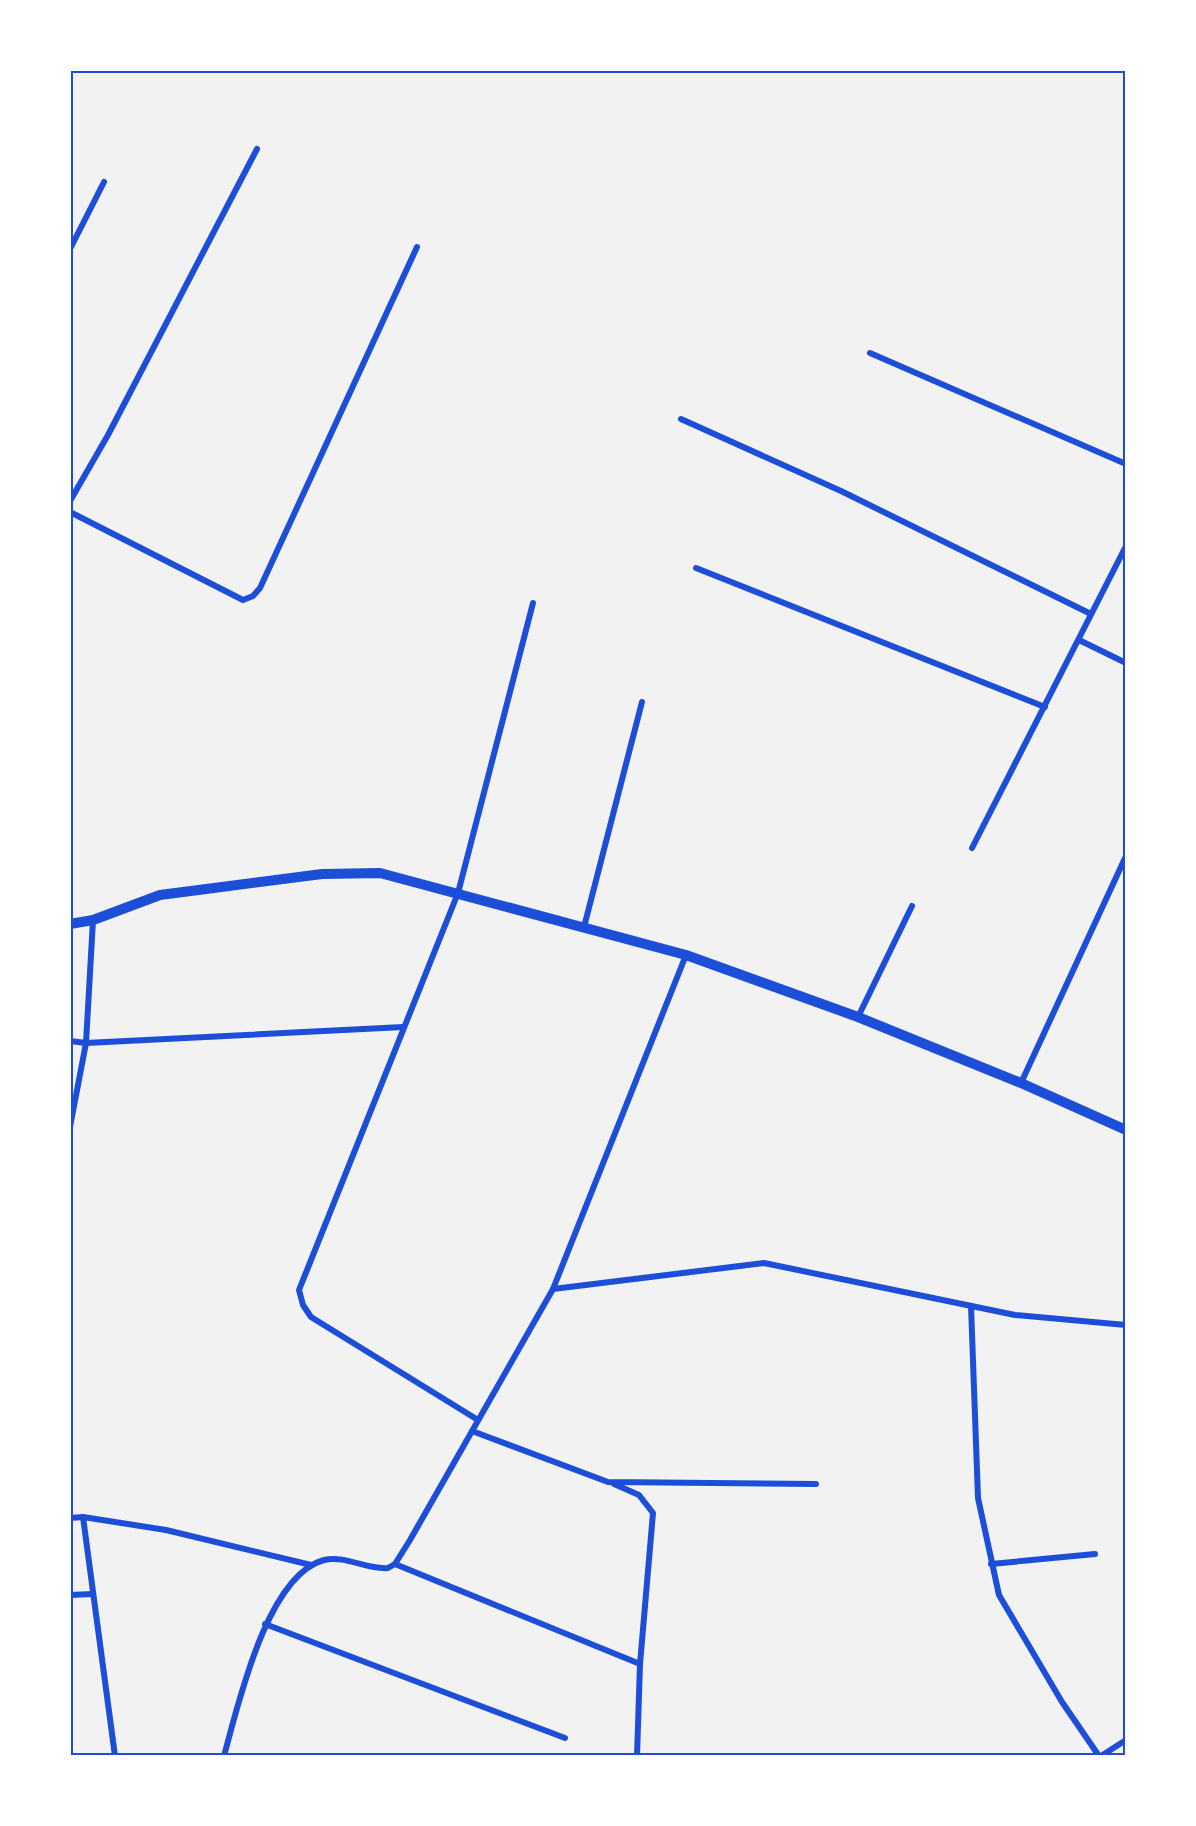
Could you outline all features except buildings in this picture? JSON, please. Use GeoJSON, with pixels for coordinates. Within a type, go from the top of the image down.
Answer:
{"type":"FeatureCollection","features":[{"type":"Feature","properties":{"kind":"street"},"geometry":{"type":"LineString","coordinates":[[70,501],[108,435],[257,149]]}},
{"type":"Feature","properties":{"kind":"street"},"geometry":{"type":"LineString","coordinates":[[70,249],[104,182]]}},
{"type":"Feature","properties":{"kind":"street"},"geometry":{"type":"LineString","coordinates":[[70,512],[243,600],[253,596],[260,588],[417,247]]}},
{"type":"Feature","properties":{"kind":"street"},"geometry":{"type":"LineString","coordinates":[[870,353],[1125,464]]}},
{"type":"Feature","properties":{"kind":"street"},"geometry":{"type":"LineString","coordinates":[[681,418],[840,491],[1091,614]]}},
{"type":"Feature","properties":{"kind":"street"},"geometry":{"type":"LineString","coordinates":[[972,848],[1125,546]]}},
{"type":"Feature","properties":{"kind":"street"},"geometry":{"type":"LineString","coordinates":[[696,568],[1045,707]]}},
{"type":"Feature","properties":{"kind":"street"},"geometry":{"type":"LineString","coordinates":[[478,1420],[311,1317],[303,1305],[299,1290],[458,893],[532,603]]}},
{"type":"Feature","properties":{"kind":"street"},"geometry":{"type":"LineString","coordinates":[[1078,640],[1125,663]]}},
{"type":"Feature","properties":{"kind":"street"},"geometry":{"type":"LineString","coordinates":[[584,927],[642,702]]}},
{"type":"Feature","properties":{"kind":"street"},"geometry":{"type":"LineString","coordinates":[[1021,1083],[1125,856]]}},
{"type":"Feature","properties":{"kind":"street"},"geometry":{"type":"LineString","coordinates":[[70,924],[93,920],[160,896],[322,874],[380,873],[686,955],[858,1017],[1021,1083],[1125,1130]]}},
{"type":"Feature","properties":{"kind":"street"},"geometry":{"type":"LineString","coordinates":[[858,1017],[912,906]]}},
{"type":"Feature","properties":{"kind":"street"},"geometry":{"type":"LineString","coordinates":[[70,1126],[86,1043],[93,920]]}},
{"type":"Feature","properties":{"kind":"street"},"geometry":{"type":"LineString","coordinates":[[395,1564],[553,1289],[686,955]]}},
{"type":"Feature","properties":{"kind":"street"},"geometry":{"type":"LineString","coordinates":[[70,1041],[86,1043],[403,1027]]}},
{"type":"Feature","properties":{"kind":"street"},"geometry":{"type":"LineString","coordinates":[[553,1289],[764,1263],[1015,1315],[1125,1325]]}},
{"type":"Feature","properties":{"kind":"street"},"geometry":{"type":"LineString","coordinates":[[971,1306],[978,1498],[999,1594],[1026,1643],[1100,1755],[1125,1740]]}},
{"type":"Feature","properties":{"kind":"street"},"geometry":{"type":"LineString","coordinates":[[472,1431],[639,1495],[653,1513],[640,1664],[637,1755]]}},
{"type":"Feature","properties":{"kind":"street"},"geometry":{"type":"LineString","coordinates":[[608,1482],[816,1484]]}},
{"type":"Feature","properties":{"kind":"street"},"geometry":{"type":"LineString","coordinates":[[70,1518],[83,1517],[166,1530],[311,1564],[327,1559],[350,1561],[380,1569],[395,1564],[640,1664]]}},
{"type":"Feature","properties":{"kind":"street"},"geometry":{"type":"LineString","coordinates":[[83,1517],[115,1755]]}},
{"type":"Feature","properties":{"kind":"street"},"geometry":{"type":"LineString","coordinates":[[991,1564],[1095,1554]]}},
{"type":"Feature","properties":{"kind":"street"},"geometry":{"type":"LineString","coordinates":[[224,1755],[265,1624],[282,1597],[311,1564]]}},
{"type":"Feature","properties":{"kind":"street"},"geometry":{"type":"LineString","coordinates":[[70,1595],[93,1594]]}},
{"type":"Feature","properties":{"kind":"street"},"geometry":{"type":"LineString","coordinates":[[265,1624],[565,1738]]}}]}
